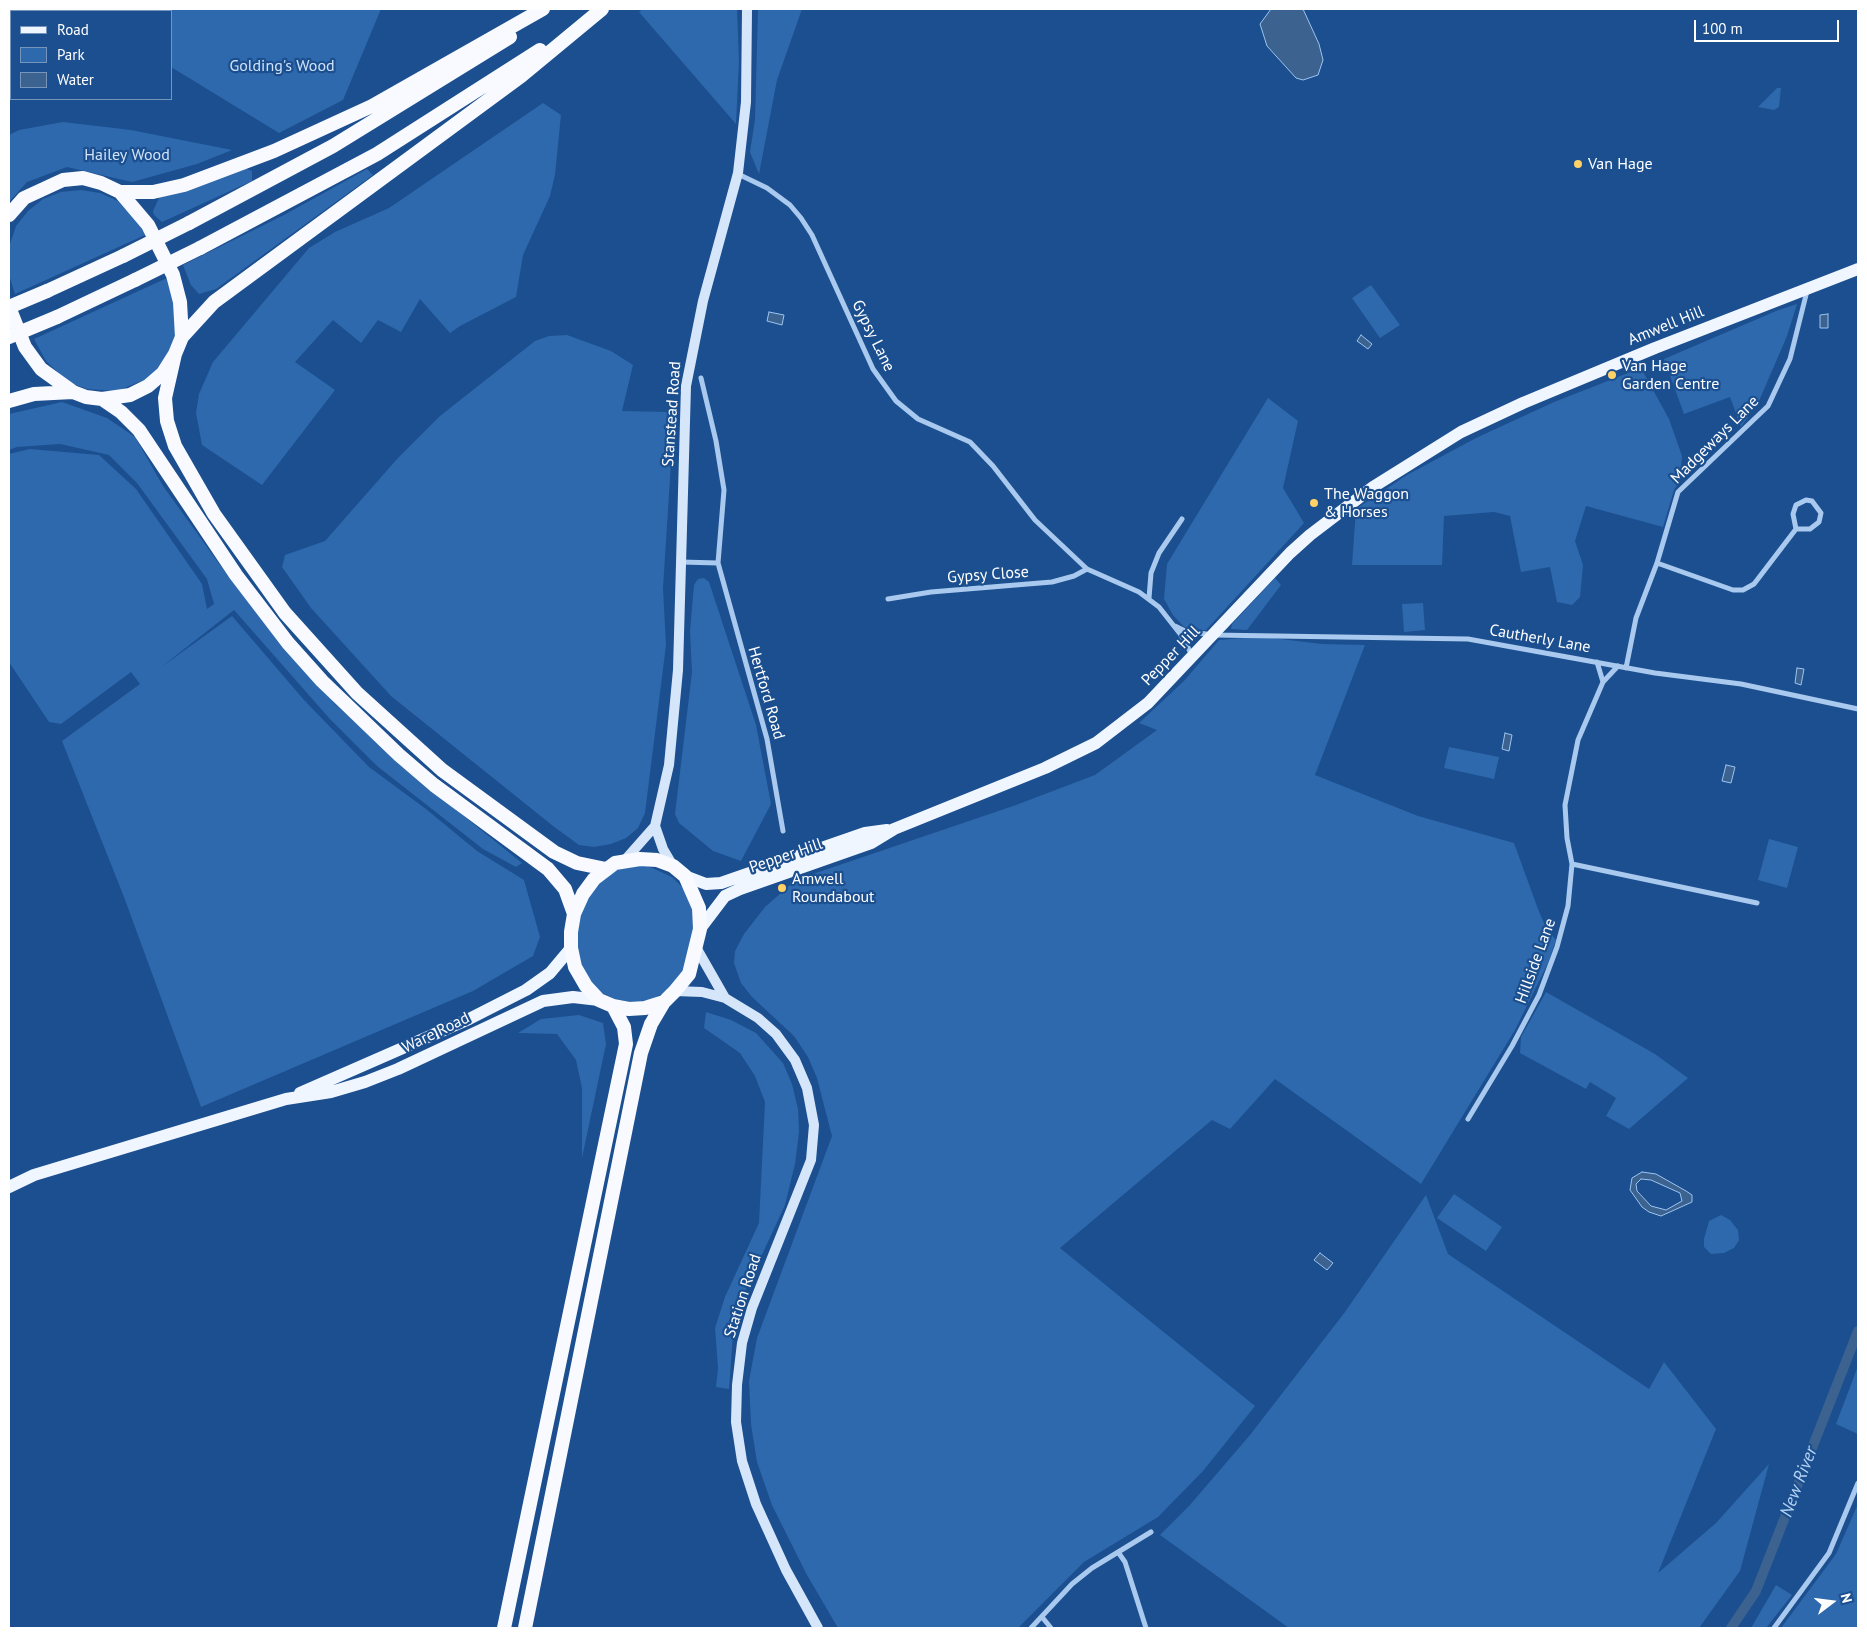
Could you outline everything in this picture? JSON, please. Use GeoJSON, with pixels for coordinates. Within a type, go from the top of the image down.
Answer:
{"type":"FeatureCollection","features":[{"type":"Feature","properties":{"kind":"highway"},"geometry":{"type":"LineString","coordinates":[[120,192],[153,192],[184,185],[274,151],[372,106],[543,9]]}},
{"type":"Feature","properties":{"kind":"highway"},"geometry":{"type":"LineString","coordinates":[[73,392],[41,369],[25,347],[9,307],[123,256],[189,223],[341,141],[472,62],[552,9]]}},
{"type":"Feature","properties":{"kind":"highway"},"geometry":{"type":"LineString","coordinates":[[9,337],[135,280],[200,248],[377,154],[515,67],[601,9]]}},
{"type":"Feature","properties":{"kind":"highway"},"geometry":{"type":"LineString","coordinates":[[601,9],[521,76],[214,302],[182,336],[175,354],[165,398],[167,421],[175,446],[214,514],[285,613],[356,693],[442,770],[554,852],[577,863],[606,869]]}},
{"type":"Feature","properties":{"kind":"highway"},"geometry":{"type":"LineString","coordinates":[[9,215],[24,198],[63,180],[83,178],[102,183],[120,192],[148,225],[174,275],[180,302],[182,336]]}},
{"type":"Feature","properties":{"kind":"highway"},"geometry":{"type":"LineString","coordinates":[[102,399],[130,395],[148,386],[163,373],[175,354]]}},
{"type":"Feature","properties":{"kind":"highway"},"geometry":{"type":"LineString","coordinates":[[9,401],[34,394],[73,392],[102,399],[121,412],[139,430],[236,576],[282,636],[322,681],[398,755],[434,785],[548,869],[564,888],[574,914]]}},
{"type":"Feature","properties":{"kind":"highway"},"geometry":{"type":"LineString","coordinates":[[525,1628],[641,1053],[651,1024],[664,1002],[689,974],[697,949],[700,929],[699,908],[685,876],[672,866],[657,860],[625,860],[606,869],[583,894],[574,914],[571,948],[576,967],[586,986],[599,1000],[613,1006],[629,1009],[645,1008],[664,1002]]}},
{"type":"Feature","properties":{"kind":"highway"},"geometry":{"type":"LineString","coordinates":[[504,1628],[626,1044],[624,1027],[613,1006]]}},
{"type":"Feature","properties":{"kind":"main road","name":"Stanstead Road"},"geometry":{"type":"LineString","coordinates":[[625,860],[655,826],[668,765],[678,670],[683,432],[690,362],[703,301],[738,173],[746,102],[747,9]]}},
{"type":"Feature","properties":{"kind":"main road","name":"Amwell Hill"},"geometry":{"type":"LineString","coordinates":[[1435,448],[1461,432],[1523,403],[1655,348],[1858,269]]}},
{"type":"Feature","properties":{"kind":"main road","name":"Pepper Hill"},"geometry":{"type":"LineString","coordinates":[[700,929],[725,896],[871,843],[894,829],[1045,768],[1096,744],[1143,708],[1290,553],[1373,487],[1435,448]]}},
{"type":"Feature","properties":{"kind":"main road"},"geometry":{"type":"LineString","coordinates":[[655,826],[663,849],[672,866]]}},
{"type":"Feature","properties":{"kind":"main road","name":"Pepper Hill"},"geometry":{"type":"LineString","coordinates":[[685,876],[706,884],[721,883],[866,833],[894,829]]}},
{"type":"Feature","properties":{"kind":"main road","name":"Ware Road"},"geometry":{"type":"LineString","coordinates":[[9,1187],[34,1175],[286,1099],[468,1019],[526,990],[550,973],[571,948]]}},
{"type":"Feature","properties":{"kind":"main road","name":"Station Road"},"geometry":{"type":"LineString","coordinates":[[697,949],[725,998]]}},
{"type":"Feature","properties":{"kind":"main road","name":"Station Road"},"geometry":{"type":"LineString","coordinates":[[675,991],[702,992],[725,998],[758,1018],[770,1028],[795,1060],[807,1088],[814,1124],[811,1160],[752,1308],[742,1343],[737,1385],[736,1422],[742,1461],[756,1504],[786,1570],[818,1628]]}},
{"type":"Feature","properties":{"kind":"main road","name":"Ware Road"},"geometry":{"type":"LineString","coordinates":[[286,1099],[330,1092],[398,1069],[543,1001],[573,997],[599,1000]]}},
{"type":"Feature","properties":{"kind":"street","name":"Gypsy Lane"},"geometry":{"type":"LineString","coordinates":[[738,173],[767,188],[790,205],[801,218],[812,235],[873,369],[896,401],[918,419],[961,437],[974,446],[993,466],[1035,520],[1087,569],[1149,598],[1175,626],[1193,657]]}},
{"type":"Feature","properties":{"kind":"street","name":"Madgeways Lane"},"geometry":{"type":"LineString","coordinates":[[1626,668],[1636,618],[1657,563],[1678,492],[1768,406],[1790,359],[1808,288]]}},
{"type":"Feature","properties":{"kind":"street","name":"Hertford Road"},"geometry":{"type":"LineString","coordinates":[[701,378],[718,450],[724,490],[718,563],[767,738],[783,831]]}},
{"type":"Feature","properties":{"kind":"street"},"geometry":{"type":"LineString","coordinates":[[1657,563],[1733,590],[1743,590],[1754,584],[1796,529],[1793,514],[1796,505],[1806,500],[1812,501],[1821,513],[1819,522],[1810,529],[1796,529]]}},
{"type":"Feature","properties":{"kind":"street"},"geometry":{"type":"LineString","coordinates":[[1149,598],[1151,573],[1159,552],[1182,519]]}},
{"type":"Feature","properties":{"kind":"street"},"geometry":{"type":"LineString","coordinates":[[681,562],[718,563]]}},
{"type":"Feature","properties":{"kind":"street","name":"Gypsy Close"},"geometry":{"type":"LineString","coordinates":[[888,599],[931,592],[1052,582],[1074,576],[1087,569]]}},
{"type":"Feature","properties":{"kind":"street"},"geometry":{"type":"LineString","coordinates":[[1175,626],[1185,631],[1213,635]]}},
{"type":"Feature","properties":{"kind":"street","name":"Cautherly Lane"},"geometry":{"type":"LineString","coordinates":[[1213,635],[1468,639],[1626,668],[1741,684],[1858,709]]}},
{"type":"Feature","properties":{"kind":"street"},"geometry":{"type":"LineString","coordinates":[[1597,662],[1603,682]]}},
{"type":"Feature","properties":{"kind":"street","name":"Hillside Lane"},"geometry":{"type":"LineString","coordinates":[[1468,1119],[1512,1046],[1539,995],[1562,931],[1572,864],[1567,838],[1565,805],[1578,740],[1603,682],[1618,666]]}},
{"type":"Feature","properties":{"kind":"street"},"geometry":{"type":"LineString","coordinates":[[1572,864],[1757,903]]}},
{"type":"Feature","properties":{"kind":"street"},"geometry":{"type":"LineString","coordinates":[[1774,1628],[1829,1553],[1858,1483]]}},
{"type":"Feature","properties":{"kind":"street"},"geometry":{"type":"LineString","coordinates":[[1031,1628],[1072,1584],[1151,1532]]}},
{"type":"Feature","properties":{"kind":"street"},"geometry":{"type":"LineString","coordinates":[[1118,1552],[1127,1567],[1146,1628]]}},
{"type":"Feature","properties":{"kind":"street"},"geometry":{"type":"LineString","coordinates":[[1042,1617],[1051,1628]]}},
{"type":"Feature","properties":{"kind":"green space","name":"Golding's Wood"},"geometry":{"type":"Polygon","coordinates":[[[69,9],[381,9],[343,100],[279,133],[172,68],[172,10],[69,9]]]}},
{"type":"Feature","properties":{"kind":"green space"},"geometry":{"type":"Polygon","coordinates":[[[643,9],[737,9],[739,61],[736,124],[639,12],[643,9]]]}},
{"type":"Feature","properties":{"kind":"green space"},"geometry":{"type":"Polygon","coordinates":[[[758,9],[802,9],[777,80],[759,174],[750,152],[755,120],[758,9]]]}},
{"type":"Feature","properties":{"kind":"green space"},"geometry":{"type":"Polygon","coordinates":[[[1777,88],[1781,88],[1779,107],[1774,110],[1758,107],[1777,88]]]}},
{"type":"Feature","properties":{"kind":"green space"},"geometry":{"type":"Polygon","coordinates":[[[543,103],[561,115],[555,175],[550,196],[523,255],[516,297],[450,333],[420,299],[401,332],[378,320],[361,343],[333,320],[295,362],[335,390],[262,485],[202,445],[196,413],[199,394],[213,362],[309,248],[335,232],[389,208],[543,103]]]}},
{"type":"Feature","properties":{"kind":"green space","name":"Hailey Wood"},"geometry":{"type":"Polygon","coordinates":[[[63,122],[131,130],[232,150],[197,164],[132,182],[67,167],[27,182],[9,202],[9,135],[19,130],[63,122]]]}},
{"type":"Feature","properties":{"kind":"green space"},"geometry":{"type":"Polygon","coordinates":[[[245,168],[252,171],[252,181],[162,222],[154,215],[153,211],[159,198],[245,168]]]}},
{"type":"Feature","properties":{"kind":"green space"},"geometry":{"type":"Polygon","coordinates":[[[367,169],[373,175],[216,289],[199,294],[191,285],[183,265],[284,215],[367,169]]]}},
{"type":"Feature","properties":{"kind":"green space"},"geometry":{"type":"Polygon","coordinates":[[[81,190],[100,193],[118,201],[138,222],[145,235],[15,294],[9,275],[9,247],[16,226],[28,211],[43,199],[61,192],[81,190]]]}},
{"type":"Feature","properties":{"kind":"green space"},"geometry":{"type":"Polygon","coordinates":[[[167,278],[173,292],[177,331],[171,350],[160,367],[144,380],[117,391],[87,389],[68,382],[46,361],[34,339],[167,278]]]}},
{"type":"Feature","properties":{"kind":"green space"},"geometry":{"type":"Polygon","coordinates":[[[1371,285],[1400,325],[1380,338],[1352,298],[1371,285]]]}},
{"type":"Feature","properties":{"kind":"green space"},"geometry":{"type":"Polygon","coordinates":[[[1797,304],[1787,336],[1759,401],[1741,427],[1730,397],[1684,414],[1664,359],[1776,311],[1797,304]]]}},
{"type":"Feature","properties":{"kind":"green space"},"geometry":{"type":"Polygon","coordinates":[[[567,335],[611,351],[633,365],[622,411],[669,412],[671,463],[663,588],[666,645],[645,813],[638,828],[626,838],[611,844],[594,847],[579,845],[553,826],[391,696],[311,608],[282,567],[285,555],[325,541],[397,459],[440,416],[535,341],[549,336],[567,335]]]}},
{"type":"Feature","properties":{"kind":"green space"},"geometry":{"type":"Polygon","coordinates":[[[1641,368],[1669,419],[1682,456],[1680,481],[1674,490],[1663,527],[1586,506],[1575,541],[1583,565],[1580,597],[1572,605],[1557,602],[1550,567],[1521,572],[1510,516],[1494,512],[1444,516],[1442,565],[1352,565],[1356,509],[1407,475],[1476,438],[1554,402],[1641,368]]]}},
{"type":"Feature","properties":{"kind":"green space"},"geometry":{"type":"Polygon","coordinates":[[[1268,398],[1298,421],[1283,488],[1304,523],[1206,630],[1195,631],[1184,627],[1173,615],[1164,599],[1167,564],[1268,398]]]}},
{"type":"Feature","properties":{"kind":"green space"},"geometry":{"type":"Polygon","coordinates":[[[62,402],[107,418],[135,437],[163,486],[282,646],[336,705],[424,784],[522,863],[516,867],[483,849],[377,766],[329,718],[234,610],[160,668],[232,616],[304,700],[369,767],[426,809],[477,851],[524,880],[540,937],[533,956],[473,991],[201,1107],[124,897],[62,741],[140,684],[131,672],[61,724],[49,722],[9,662],[9,454],[30,449],[99,455],[136,489],[202,584],[207,609],[214,604],[207,579],[137,483],[109,455],[60,444],[17,447],[9,450],[9,414],[62,402]]]}},
{"type":"Feature","properties":{"kind":"green space"},"geometry":{"type":"Polygon","coordinates":[[[704,578],[709,582],[756,725],[771,804],[741,861],[713,851],[679,823],[675,814],[692,672],[690,631],[694,585],[698,579],[704,578]]]}},
{"type":"Feature","properties":{"kind":"green space"},"geometry":{"type":"Polygon","coordinates":[[[1275,578],[1281,585],[1247,630],[1231,629],[1232,624],[1275,578]]]}},
{"type":"Feature","properties":{"kind":"green space"},"geometry":{"type":"Polygon","coordinates":[[[1423,603],[1425,630],[1404,632],[1402,604],[1423,603]]]}},
{"type":"Feature","properties":{"kind":"green space"},"geometry":{"type":"Polygon","coordinates":[[[1272,638],[1322,644],[1365,645],[1315,775],[1418,816],[1514,843],[1546,928],[1556,940],[1548,963],[1515,1030],[1421,1184],[1275,1079],[1230,1129],[1212,1120],[1060,1248],[1255,1406],[1203,1471],[1158,1517],[1084,1562],[1018,1628],[838,1628],[807,1575],[772,1505],[757,1462],[751,1424],[749,1381],[757,1338],[832,1136],[817,1078],[808,1057],[794,1036],[752,997],[741,983],[734,963],[735,951],[744,934],[765,907],[790,885],[813,874],[1016,805],[1095,775],[1157,730],[1139,723],[1184,681],[1219,640],[1272,638]]]}},
{"type":"Feature","properties":{"kind":"green space"},"geometry":{"type":"Polygon","coordinates":[[[1449,747],[1499,757],[1494,779],[1444,768],[1449,747]]]}},
{"type":"Feature","properties":{"kind":"green space"},"geometry":{"type":"Polygon","coordinates":[[[1769,839],[1798,847],[1787,888],[1758,880],[1769,839]]]}},
{"type":"Feature","properties":{"kind":"green space"},"geometry":{"type":"Polygon","coordinates":[[[630,866],[648,866],[672,877],[684,889],[693,912],[694,929],[683,972],[666,992],[650,1000],[632,1002],[615,999],[598,991],[586,978],[576,952],[578,922],[591,890],[612,871],[630,866]]]}},
{"type":"Feature","properties":{"kind":"green space"},"geometry":{"type":"Polygon","coordinates":[[[1546,992],[1655,1054],[1688,1078],[1629,1129],[1606,1116],[1616,1098],[1590,1082],[1586,1089],[1520,1053],[1521,1037],[1546,992]]]}},
{"type":"Feature","properties":{"kind":"green space"},"geometry":{"type":"Polygon","coordinates":[[[706,1012],[731,1020],[756,1033],[783,1063],[792,1084],[798,1109],[799,1132],[795,1164],[785,1205],[742,1298],[733,1334],[729,1389],[716,1387],[718,1368],[715,1328],[725,1297],[759,1223],[765,1102],[755,1076],[740,1053],[704,1028],[706,1012]]]}},
{"type":"Feature","properties":{"kind":"green space"},"geometry":{"type":"Polygon","coordinates":[[[579,1015],[603,1023],[606,1044],[582,1158],[582,1088],[576,1060],[557,1034],[518,1033],[541,1019],[579,1015]]]}},
{"type":"Feature","properties":{"kind":"green space"},"geometry":{"type":"Polygon","coordinates":[[[1454,1194],[1502,1227],[1486,1251],[1437,1218],[1454,1194]]]}},
{"type":"Feature","properties":{"kind":"green space"},"geometry":{"type":"Polygon","coordinates":[[[1426,1195],[1448,1254],[1649,1389],[1664,1362],[1716,1429],[1658,1573],[1716,1523],[1769,1464],[1740,1571],[1699,1628],[1289,1628],[1160,1535],[1189,1506],[1250,1435],[1345,1312],[1426,1195]]]}},
{"type":"Feature","properties":{"kind":"green space"},"geometry":{"type":"Polygon","coordinates":[[[1721,1215],[1730,1220],[1738,1230],[1739,1240],[1734,1248],[1724,1253],[1711,1254],[1704,1247],[1704,1239],[1709,1221],[1721,1215]]]}},
{"type":"Feature","properties":{"kind":"green space"},"geometry":{"type":"Polygon","coordinates":[[[1858,1366],[1858,1434],[1836,1424],[1858,1366]]]}},
{"type":"Feature","properties":{"kind":"green space"},"geometry":{"type":"Polygon","coordinates":[[[1858,1504],[1858,1628],[1781,1628],[1836,1554],[1858,1504]]]}},
{"type":"Feature","properties":{"kind":"green space"},"geometry":{"type":"Polygon","coordinates":[[[1776,1585],[1792,1595],[1766,1628],[1751,1628],[1776,1585]]]}},
{"type":"Feature","properties":{"kind":"water"},"geometry":{"type":"Polygon","coordinates":[[[1271,9],[1303,9],[1319,44],[1323,60],[1318,75],[1303,80],[1296,78],[1267,46],[1260,24],[1271,9]]]}},
{"type":"Feature","properties":{"kind":"water"},"geometry":{"type":"Polygon","coordinates":[[[769,312],[784,315],[782,325],[767,321],[769,312]]]}},
{"type":"Feature","properties":{"kind":"water"},"geometry":{"type":"Polygon","coordinates":[[[1828,314],[1828,328],[1820,328],[1820,315],[1828,314]]]}},
{"type":"Feature","properties":{"kind":"water"},"geometry":{"type":"Polygon","coordinates":[[[1361,335],[1372,344],[1368,349],[1357,341],[1361,335]]]}},
{"type":"Feature","properties":{"kind":"water"},"geometry":{"type":"Polygon","coordinates":[[[1797,668],[1804,669],[1801,685],[1795,683],[1797,668]]]}},
{"type":"Feature","properties":{"kind":"water"},"geometry":{"type":"Polygon","coordinates":[[[1505,733],[1512,735],[1509,751],[1502,749],[1505,733]]]}},
{"type":"Feature","properties":{"kind":"water"},"geometry":{"type":"Polygon","coordinates":[[[1726,765],[1735,767],[1731,783],[1722,781],[1726,765]]]}},
{"type":"Feature","properties":{"kind":"water"},"geometry":{"type":"Polygon","coordinates":[[[1642,1172],[1656,1174],[1692,1195],[1692,1202],[1661,1216],[1649,1212],[1642,1207],[1630,1190],[1632,1178],[1642,1172]],[[1641,1179],[1636,1184],[1637,1191],[1651,1206],[1666,1210],[1682,1201],[1680,1193],[1651,1180],[1641,1179]]]}},
{"type":"Feature","properties":{"kind":"water"},"geometry":{"type":"Polygon","coordinates":[[[1320,1253],[1333,1263],[1327,1270],[1314,1260],[1320,1253]]]}},
{"type":"Feature","properties":{"kind":"waterway","name":"New River"},"geometry":{"type":"LineString","coordinates":[[1731,1628],[1756,1591],[1858,1331]]}},
{"type":"Feature","properties":{"kind":"place","name":"Van Hage"},"geometry":{"type":"Point","coordinates":[1578,164]}},
{"type":"Feature","properties":{"kind":"place","name":"Van Hage Garden Centre"},"geometry":{"type":"Point","coordinates":[1612,375]}},
{"type":"Feature","properties":{"kind":"place","name":"The Waggon & Horses"},"geometry":{"type":"Point","coordinates":[1314,503]}},
{"type":"Feature","properties":{"kind":"place","name":"Amwell Roundabout"},"geometry":{"type":"Point","coordinates":[782,888]}}]}
